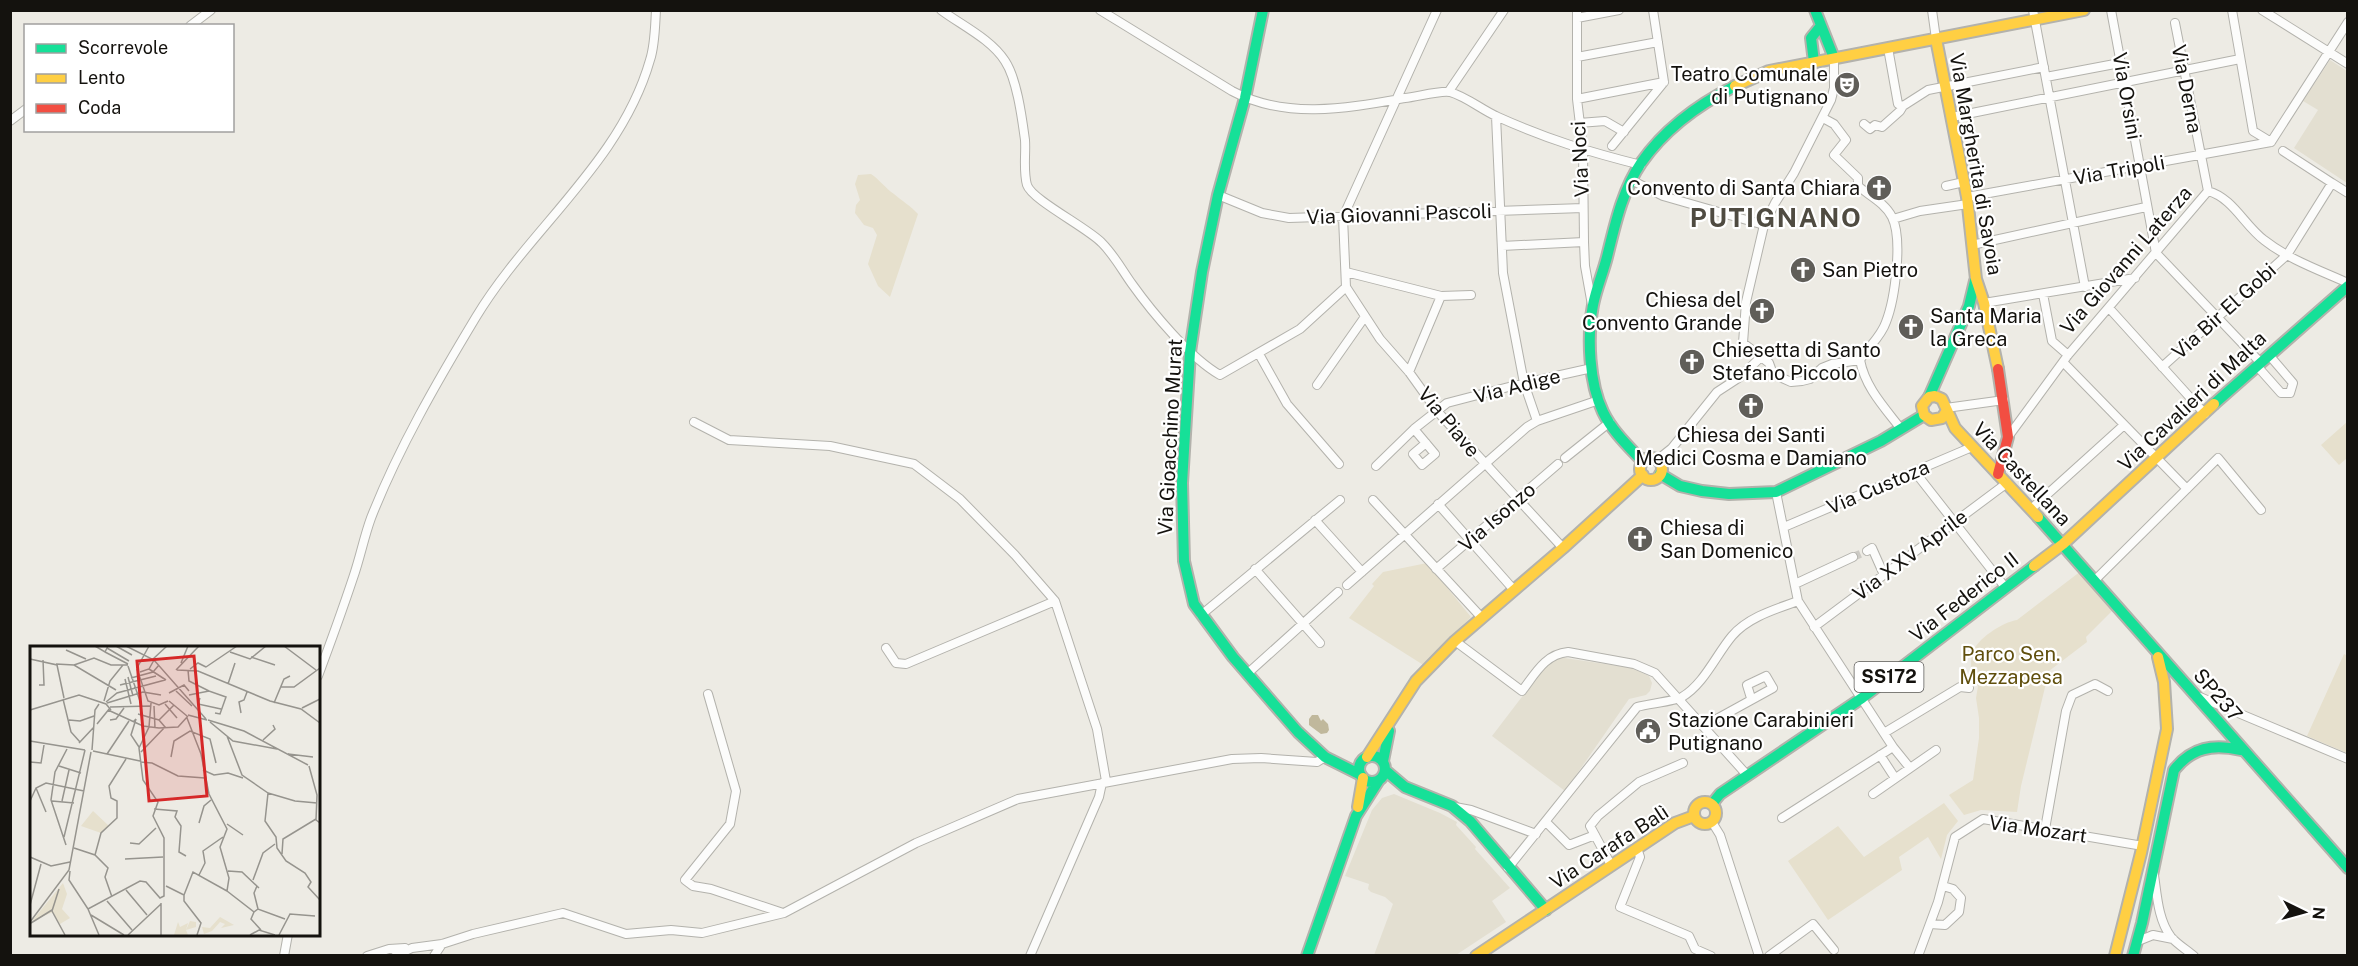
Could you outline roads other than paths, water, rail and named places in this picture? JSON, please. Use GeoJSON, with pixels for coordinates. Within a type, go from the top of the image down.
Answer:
{"type":"FeatureCollection","features":[{"type":"Feature","properties":{"kind":"main road","name":"Via Gioacchino Murat"},"geometry":{"type":"LineString","coordinates":[[1263,10],[1245,98],[1218,195],[1202,272],[1190,352],[1182,483],[1181,524],[1184,561],[1190,594],[1201,615],[1247,674],[1298,732],[1331,759],[1362,776]]}},
{"type":"Feature","properties":{"kind":"main road"},"geometry":{"type":"LineString","coordinates":[[1815,10],[1819,28],[1827,37],[1834,58]]}},
{"type":"Feature","properties":{"kind":"main road"},"geometry":{"type":"LineString","coordinates":[[1643,462],[1610,422],[1599,400],[1592,368],[1592,306],[1618,212],[1631,180],[1679,121],[1748,78],[1769,71],[1936,39],[2034,15],[2084,10]]}},
{"type":"Feature","properties":{"kind":"main road"},"geometry":{"type":"LineString","coordinates":[[1814,62],[1811,38],[1819,28]]}},
{"type":"Feature","properties":{"kind":"main road","name":"Via Margherita di Savoia"},"geometry":{"type":"LineString","coordinates":[[1936,39],[1964,182],[1976,279],[1984,303],[2004,400],[2008,437]]}},
{"type":"Feature","properties":{"kind":"main road"},"geometry":{"type":"LineString","coordinates":[[1942,373],[1945,406],[1942,418],[1937,421],[1931,420],[1924,415],[1922,406],[1942,373],[1969,306],[1976,279]]}},
{"type":"Feature","properties":{"kind":"main road","name":"Via Cavalieri di Malta"},"geometry":{"type":"LineString","coordinates":[[2063,544],[2348,284]]}},
{"type":"Feature","properties":{"kind":"main road"},"geometry":{"type":"LineString","coordinates":[[1929,397],[1935,396],[1945,406]]}},
{"type":"Feature","properties":{"kind":"main road","name":"Via Castellana"},"geometry":{"type":"LineString","coordinates":[[1945,406],[1955,428],[2063,544]]}},
{"type":"Feature","properties":{"kind":"main road"},"geometry":{"type":"LineString","coordinates":[[1660,474],[1680,486],[1702,491],[1729,495],[1776,492],[1825,470],[1924,415]]}},
{"type":"Feature","properties":{"kind":"main road","name":"Via Castellana"},"geometry":{"type":"LineString","coordinates":[[1937,421],[1955,428]]}},
{"type":"Feature","properties":{"kind":"main road","name":"Via Giovanni Laterza"},"geometry":{"type":"LineString","coordinates":[[1998,474],[2008,437]]}},
{"type":"Feature","properties":{"kind":"main road"},"geometry":{"type":"LineString","coordinates":[[1652,458],[1658,460],[1661,468],[1660,474],[1652,479],[1643,475],[1640,467],[1643,462],[1652,458]]}},
{"type":"Feature","properties":{"kind":"main road"},"geometry":{"type":"LineString","coordinates":[[1356,816],[1362,776],[1360,770],[1364,759],[1416,681],[1455,641],[1563,549],[1643,475]]}},
{"type":"Feature","properties":{"kind":"main road","name":"SP237"},"geometry":{"type":"LineString","coordinates":[[2063,544],[2157,654],[2348,868]]}},
{"type":"Feature","properties":{"kind":"main road","name":"Via Federico II"},"geometry":{"type":"LineString","coordinates":[[1712,804],[1720,794],[1862,698],[2063,544]]}},
{"type":"Feature","properties":{"kind":"main road"},"geometry":{"type":"LineString","coordinates":[[2115,956],[2143,846],[2167,729],[2167,707],[2157,654]]}},
{"type":"Feature","properties":{"kind":"main road"},"geometry":{"type":"LineString","coordinates":[[1306,956],[1356,816],[1382,770],[1392,719]]}},
{"type":"Feature","properties":{"kind":"main road"},"geometry":{"type":"LineString","coordinates":[[2133,956],[2174,770],[2190,754],[2213,741],[2223,728]]}},
{"type":"Feature","properties":{"kind":"main road"},"geometry":{"type":"LineString","coordinates":[[2203,747],[2224,746],[2243,750]]}},
{"type":"Feature","properties":{"kind":"main road"},"geometry":{"type":"LineString","coordinates":[[1331,759],[1364,759],[1374,756],[1382,770],[1405,787],[1452,806],[1470,821],[1546,910]]}},
{"type":"Feature","properties":{"kind":"main road"},"geometry":{"type":"LineString","coordinates":[[2160,764],[2174,770]]}},
{"type":"Feature","properties":{"kind":"main road"},"geometry":{"type":"LineString","coordinates":[[1362,776],[1371,781],[1382,770]]}},
{"type":"Feature","properties":{"kind":"main road","name":"SS172"},"geometry":{"type":"LineString","coordinates":[[1694,816],[1694,810],[1700,802],[1706,801],[1712,804]]}},
{"type":"Feature","properties":{"kind":"main road"},"geometry":{"type":"LineString","coordinates":[[1694,816],[1703,824],[1712,822],[1716,814],[1712,804]]}},
{"type":"Feature","properties":{"kind":"main road","name":"Via Carafa Balì"},"geometry":{"type":"LineString","coordinates":[[1546,910],[1675,823],[1694,816]]}},
{"type":"Feature","properties":{"kind":"main road","name":"SS172"},"geometry":{"type":"LineString","coordinates":[[1476,956],[1546,910]]}},
{"type":"Feature","properties":{"kind":"street"},"geometry":{"type":"LineString","coordinates":[[193,24],[211,10]]}},
{"type":"Feature","properties":{"kind":"street"},"geometry":{"type":"LineString","coordinates":[[320,670],[353,578],[370,520],[389,475],[477,316],[500,283],[599,159],[621,125],[636,98],[651,58],[656,10]]}},
{"type":"Feature","properties":{"kind":"street"},"geometry":{"type":"LineString","coordinates":[[941,10],[992,46],[1006,61],[1019,101],[1028,186],[1034,194],[1079,224],[1102,243],[1134,287],[1190,352],[1220,375],[1300,329],[1346,287],[1343,217],[1437,10]]}},
{"type":"Feature","properties":{"kind":"street"},"geometry":{"type":"LineString","coordinates":[[1100,10],[1245,98],[1272,106],[1315,110],[1345,108],[1449,91],[1496,116],[1583,150],[1641,165]]}},
{"type":"Feature","properties":{"kind":"street"},"geometry":{"type":"LineString","coordinates":[[1449,91],[1504,10]]}},
{"type":"Feature","properties":{"kind":"street"},"geometry":{"type":"LineString","coordinates":[[1577,14],[1618,10]]}},
{"type":"Feature","properties":{"kind":"street"},"geometry":{"type":"LineString","coordinates":[[1612,146],[1664,82],[1653,10]]}},
{"type":"Feature","properties":{"kind":"street"},"geometry":{"type":"LineString","coordinates":[[1932,10],[1936,39]]}},
{"type":"Feature","properties":{"kind":"street","name":"Via Orsini"},"geometry":{"type":"LineString","coordinates":[[2111,10],[2156,253]]}},
{"type":"Feature","properties":{"kind":"street"},"geometry":{"type":"LineString","coordinates":[[2232,10],[2253,131],[2271,142],[2327,51],[2348,22]]}},
{"type":"Feature","properties":{"kind":"street"},"geometry":{"type":"LineString","coordinates":[[2262,10],[2348,64]]}},
{"type":"Feature","properties":{"kind":"street","name":"Via Noci"},"geometry":{"type":"LineString","coordinates":[[1577,14],[1577,99],[1583,150],[1585,266],[1592,306]]}},
{"type":"Feature","properties":{"kind":"street"},"geometry":{"type":"LineString","coordinates":[[2034,15],[2085,287]]}},
{"type":"Feature","properties":{"kind":"street","name":"Via Derna"},"geometry":{"type":"LineString","coordinates":[[2175,23],[2208,191]]}},
{"type":"Feature","properties":{"kind":"street"},"geometry":{"type":"LineString","coordinates":[[1577,57],[1658,42]]}},
{"type":"Feature","properties":{"kind":"street"},"geometry":{"type":"LineString","coordinates":[[1888,48],[1898,104],[1903,106]]}},
{"type":"Feature","properties":{"kind":"street"},"geometry":{"type":"LineString","coordinates":[[1834,58],[1834,88],[1823,118],[1764,225],[1746,302],[1743,344],[1769,363],[1773,374],[1791,382],[1810,379],[1822,368],[1832,364],[1860,360]]}},
{"type":"Feature","properties":{"kind":"street"},"geometry":{"type":"LineString","coordinates":[[1952,117],[2240,59]]}},
{"type":"Feature","properties":{"kind":"street"},"geometry":{"type":"LineString","coordinates":[[2046,77],[2121,63]]}},
{"type":"Feature","properties":{"kind":"street"},"geometry":{"type":"LineString","coordinates":[[1864,124],[1870,129],[1875,125],[1882,127],[1903,106],[1921,94],[1945,87],[2044,68]]}},
{"type":"Feature","properties":{"kind":"street"},"geometry":{"type":"LineString","coordinates":[[1577,99],[1664,82]]}},
{"type":"Feature","properties":{"kind":"street"},"geometry":{"type":"LineString","coordinates":[[10,121],[24,110]]}},
{"type":"Feature","properties":{"kind":"street"},"geometry":{"type":"LineString","coordinates":[[1496,116],[1503,273],[1524,382],[1537,421]]}},
{"type":"Feature","properties":{"kind":"street"},"geometry":{"type":"LineString","coordinates":[[1823,118],[1834,124],[1846,140],[1834,155],[1858,178],[1858,186],[1882,204],[1893,219],[1896,251],[1893,299],[1886,324],[1860,360],[1862,374],[1901,429]]}},
{"type":"Feature","properties":{"kind":"street"},"geometry":{"type":"LineString","coordinates":[[1579,123],[1605,121],[1624,132]]}},
{"type":"Feature","properties":{"kind":"street","name":"Via Tripoli"},"geometry":{"type":"LineString","coordinates":[[1893,219],[1967,200],[2065,180],[2271,142]]}},
{"type":"Feature","properties":{"kind":"street"},"geometry":{"type":"LineString","coordinates":[[2283,151],[2348,193]]}},
{"type":"Feature","properties":{"kind":"street"},"geometry":{"type":"LineString","coordinates":[[1631,180],[1663,196],[1764,225]]}},
{"type":"Feature","properties":{"kind":"street"},"geometry":{"type":"LineString","coordinates":[[1946,186],[1964,182]]}},
{"type":"Feature","properties":{"kind":"street","name":"Via Bir El Gobi"},"geometry":{"type":"LineString","coordinates":[[2162,367],[2287,255],[2332,183]]}},
{"type":"Feature","properties":{"kind":"street"},"geometry":{"type":"LineString","coordinates":[[2208,191],[2220,194],[2263,239],[2287,255],[2348,284]]}},
{"type":"Feature","properties":{"kind":"street","name":"Via Giovanni Laterza"},"geometry":{"type":"LineString","coordinates":[[2008,437],[2062,362],[2208,191]]}},
{"type":"Feature","properties":{"kind":"street","name":"Via Giovanni Pascoli"},"geometry":{"type":"LineString","coordinates":[[1218,195],[1262,213],[1290,218],[1583,208]]}},
{"type":"Feature","properties":{"kind":"street"},"geometry":{"type":"LineString","coordinates":[[1972,244],[2146,207]]}},
{"type":"Feature","properties":{"kind":"street"},"geometry":{"type":"LineString","coordinates":[[1502,246],[1584,242]]}},
{"type":"Feature","properties":{"kind":"street"},"geometry":{"type":"LineString","coordinates":[[2156,253],[2259,364],[2281,393],[2290,393],[2293,387],[2291,381],[2269,354]]}},
{"type":"Feature","properties":{"kind":"street"},"geometry":{"type":"LineString","coordinates":[[1346,272],[1441,296],[1471,295]]}},
{"type":"Feature","properties":{"kind":"street"},"geometry":{"type":"LineString","coordinates":[[1984,303],[2135,278]]}},
{"type":"Feature","properties":{"kind":"street","name":"Via Piave"},"geometry":{"type":"LineString","coordinates":[[1346,287],[1364,318],[1409,372],[1437,411],[1563,549]]}},
{"type":"Feature","properties":{"kind":"street"},"geometry":{"type":"LineString","coordinates":[[2043,294],[2052,341],[2068,355]]}},
{"type":"Feature","properties":{"kind":"street"},"geometry":{"type":"LineString","coordinates":[[1409,372],[1441,296]]}},
{"type":"Feature","properties":{"kind":"street"},"geometry":{"type":"LineString","coordinates":[[2109,308],[2205,414]]}},
{"type":"Feature","properties":{"kind":"street"},"geometry":{"type":"LineString","coordinates":[[1317,385],[1364,318]]}},
{"type":"Feature","properties":{"kind":"street"},"geometry":{"type":"LineString","coordinates":[[1259,354],[1287,405],[1339,464]]}},
{"type":"Feature","properties":{"kind":"street"},"geometry":{"type":"LineString","coordinates":[[1658,460],[1671,448],[1717,392],[1740,377],[1761,357]]}},
{"type":"Feature","properties":{"kind":"street"},"geometry":{"type":"LineString","coordinates":[[2062,362],[2187,489]]}},
{"type":"Feature","properties":{"kind":"street","name":"Via Adige"},"geometry":{"type":"LineString","coordinates":[[1376,466],[1414,429],[1447,403],[1524,382],[1592,368]]}},
{"type":"Feature","properties":{"kind":"street"},"geometry":{"type":"LineString","coordinates":[[1347,585],[1527,426],[1599,400]]}},
{"type":"Feature","properties":{"kind":"street"},"geometry":{"type":"LineString","coordinates":[[1945,406],[2004,400]]}},
{"type":"Feature","properties":{"kind":"street"},"geometry":{"type":"LineString","coordinates":[[694,422],[729,440],[830,446],[914,464],[960,499],[1015,555],[1055,601],[1097,729],[1106,781],[1102,783],[1099,797],[1030,956]]}},
{"type":"Feature","properties":{"kind":"street"},"geometry":{"type":"LineString","coordinates":[[1565,458],[1610,422]]}},
{"type":"Feature","properties":{"kind":"street"},"geometry":{"type":"LineString","coordinates":[[2031,509],[2124,425]]}},
{"type":"Feature","properties":{"kind":"street"},"geometry":{"type":"LineString","coordinates":[[1414,429],[1426,443]]}},
{"type":"Feature","properties":{"kind":"street","name":"Via Custoza"},"geometry":{"type":"LineString","coordinates":[[1784,527],[1972,447]]}},
{"type":"Feature","properties":{"kind":"street"},"geometry":{"type":"LineString","coordinates":[[2094,581],[2218,458],[2261,510]]}},
{"type":"Feature","properties":{"kind":"street","name":"Via Isonzo"},"geometry":{"type":"LineString","coordinates":[[1436,569],[1558,464]]}},
{"type":"Feature","properties":{"kind":"street"},"geometry":{"type":"LineString","coordinates":[[1915,472],[2005,587]]}},
{"type":"Feature","properties":{"kind":"street","name":"Via XXV Aprile"},"geometry":{"type":"LineString","coordinates":[[1814,627],[2007,483]]}},
{"type":"Feature","properties":{"kind":"street"},"geometry":{"type":"LineString","coordinates":[[1776,492],[1798,601],[1884,734],[1910,768]]}},
{"type":"Feature","properties":{"kind":"street"},"geometry":{"type":"LineString","coordinates":[[1201,615],[1340,500]]}},
{"type":"Feature","properties":{"kind":"street"},"geometry":{"type":"LineString","coordinates":[[1373,500],[1482,618]]}},
{"type":"Feature","properties":{"kind":"street"},"geometry":{"type":"LineString","coordinates":[[1438,504],[1514,590]]}},
{"type":"Feature","properties":{"kind":"street"},"geometry":{"type":"LineString","coordinates":[[1316,520],[1362,572]]}},
{"type":"Feature","properties":{"kind":"street"},"geometry":{"type":"LineString","coordinates":[[1868,550],[1872,548],[1884,575]]}},
{"type":"Feature","properties":{"kind":"street"},"geometry":{"type":"LineString","coordinates":[[1795,584],[1853,557]]}},
{"type":"Feature","properties":{"kind":"street"},"geometry":{"type":"LineString","coordinates":[[1256,569],[1320,643]]}},
{"type":"Feature","properties":{"kind":"street"},"geometry":{"type":"LineString","coordinates":[[1247,674],[1338,592]]}},
{"type":"Feature","properties":{"kind":"street"},"geometry":{"type":"LineString","coordinates":[[886,648],[896,663],[906,664],[1055,601]]}},
{"type":"Feature","properties":{"kind":"street"},"geometry":{"type":"LineString","coordinates":[[1508,868],[1636,707],[1656,701],[1679,699],[1693,690],[1734,633],[1759,616],[1798,601]]}},
{"type":"Feature","properties":{"kind":"street"},"geometry":{"type":"LineString","coordinates":[[1455,641],[1522,691],[1548,659],[1557,653],[1568,652],[1635,664],[1655,673],[1747,775]]}},
{"type":"Feature","properties":{"kind":"street"},"geometry":{"type":"LineString","coordinates":[[2045,829],[2066,711],[2072,695],[2095,684],[2108,691]]}},
{"type":"Feature","properties":{"kind":"street"},"geometry":{"type":"LineString","coordinates":[[1884,734],[1960,687],[1969,688]]}},
{"type":"Feature","properties":{"kind":"street"},"geometry":{"type":"LineString","coordinates":[[2192,693],[2292,738],[2348,759]]}},
{"type":"Feature","properties":{"kind":"street"},"geometry":{"type":"LineString","coordinates":[[708,694],[736,791],[730,824],[685,880],[693,886],[711,889],[784,913]]}},
{"type":"Feature","properties":{"kind":"street"},"geometry":{"type":"LineString","coordinates":[[1704,726],[1751,698]]}},
{"type":"Feature","properties":{"kind":"street"},"geometry":{"type":"LineString","coordinates":[[2223,728],[2232,717],[2241,715]]}},
{"type":"Feature","properties":{"kind":"street"},"geometry":{"type":"LineString","coordinates":[[1782,818],[1893,747]]}},
{"type":"Feature","properties":{"kind":"street"},"geometry":{"type":"LineString","coordinates":[[1873,794],[1936,750]]}},
{"type":"Feature","properties":{"kind":"street"},"geometry":{"type":"LineString","coordinates":[[1880,755],[1894,778]]}},
{"type":"Feature","properties":{"kind":"street"},"geometry":{"type":"LineString","coordinates":[[367,956],[389,949],[442,944],[473,934],[563,913],[626,934],[671,930],[702,933],[784,913],[916,843],[1018,799],[1232,759],[1261,758],[1317,762],[1331,759]]}},
{"type":"Feature","properties":{"kind":"street"},"geometry":{"type":"LineString","coordinates":[[1611,865],[1590,826],[1639,782],[1683,763]]}},
{"type":"Feature","properties":{"kind":"street"},"geometry":{"type":"LineString","coordinates":[[1452,806],[1471,810],[1536,834]]}},
{"type":"Feature","properties":{"kind":"street","name":"Via Mozart"},"geometry":{"type":"LineString","coordinates":[[1918,956],[1943,886],[1955,837],[1983,819],[2143,846]]}},
{"type":"Feature","properties":{"kind":"street"},"geometry":{"type":"LineString","coordinates":[[1546,822],[1569,845],[1595,835]]}},
{"type":"Feature","properties":{"kind":"street"},"geometry":{"type":"LineString","coordinates":[[1712,822],[1720,835],[1759,956]]}},
{"type":"Feature","properties":{"kind":"street"},"geometry":{"type":"LineString","coordinates":[[1637,848],[1640,857],[1620,907],[1689,936],[1695,949],[1712,956]]}},
{"type":"Feature","properties":{"kind":"street"},"geometry":{"type":"LineString","coordinates":[[2153,868],[2162,919],[2173,939],[2194,956]]}},
{"type":"Feature","properties":{"kind":"street"},"geometry":{"type":"LineString","coordinates":[[1930,924],[1945,925],[1959,912],[1961,898],[1953,889],[1943,886]]}},
{"type":"Feature","properties":{"kind":"street"},"geometry":{"type":"LineString","coordinates":[[1769,956],[1814,924],[1834,950]]}},
{"type":"Feature","properties":{"kind":"street"},"geometry":{"type":"LineString","coordinates":[[2138,940],[2153,935],[2173,939]]}},
{"type":"Feature","properties":{"kind":"street"},"geometry":{"type":"LineString","coordinates":[[284,956],[288,936]]}},
{"type":"Feature","properties":{"kind":"street"},"geometry":{"type":"LineString","coordinates":[[434,956],[442,944]]}},
{"type":"Feature","properties":{"kind":"street"},"geometry":{"type":"LineString","coordinates":[[395,956],[412,948]]}},
{"type":"Feature","properties":{"kind":"tunnel"},"geometry":{"type":"LineString","coordinates":[[1853,557],[1867,551]]}},
{"type":"Feature","properties":{"kind":"place","name":"Teatro Comunale di Putignano"},"geometry":{"type":"Point","coordinates":[1847,85]}},
{"type":"Feature","properties":{"kind":"place","name":"Convento di Santa Chiara"},"geometry":{"type":"Point","coordinates":[1879,188]}},
{"type":"Feature","properties":{"kind":"place","name":"San Pietro"},"geometry":{"type":"Point","coordinates":[1803,270]}},
{"type":"Feature","properties":{"kind":"place","name":"Chiesa del Convento Grande"},"geometry":{"type":"Point","coordinates":[1762,311]}},
{"type":"Feature","properties":{"kind":"place","name":"Santa Maria la Greca"},"geometry":{"type":"Point","coordinates":[1911,327]}},
{"type":"Feature","properties":{"kind":"place","name":"Chiesetta di Santo Stefano Piccolo"},"geometry":{"type":"Point","coordinates":[1692,362]}},
{"type":"Feature","properties":{"kind":"place","name":"Chiesa dei Santi Medici Cosma e Damiano"},"geometry":{"type":"Point","coordinates":[1751,406]}},
{"type":"Feature","properties":{"kind":"place","name":"Chiesa di San Domenico"},"geometry":{"type":"Point","coordinates":[1640,539]}},
{"type":"Feature","properties":{"kind":"place","name":"Stazione Carabinieri Putignano"},"geometry":{"type":"Point","coordinates":[1648,731]}},
{"type":"Feature","properties":{"kind":"district","name":"PUTIGNANO"},"geometry":{"type":"Point","coordinates":[1776,218]}},
{"type":"Feature","properties":{"kind":"park label","name":"Parco Sen. Mezzapesa"},"geometry":{"type":"Point","coordinates":[2011,666]}}]}
